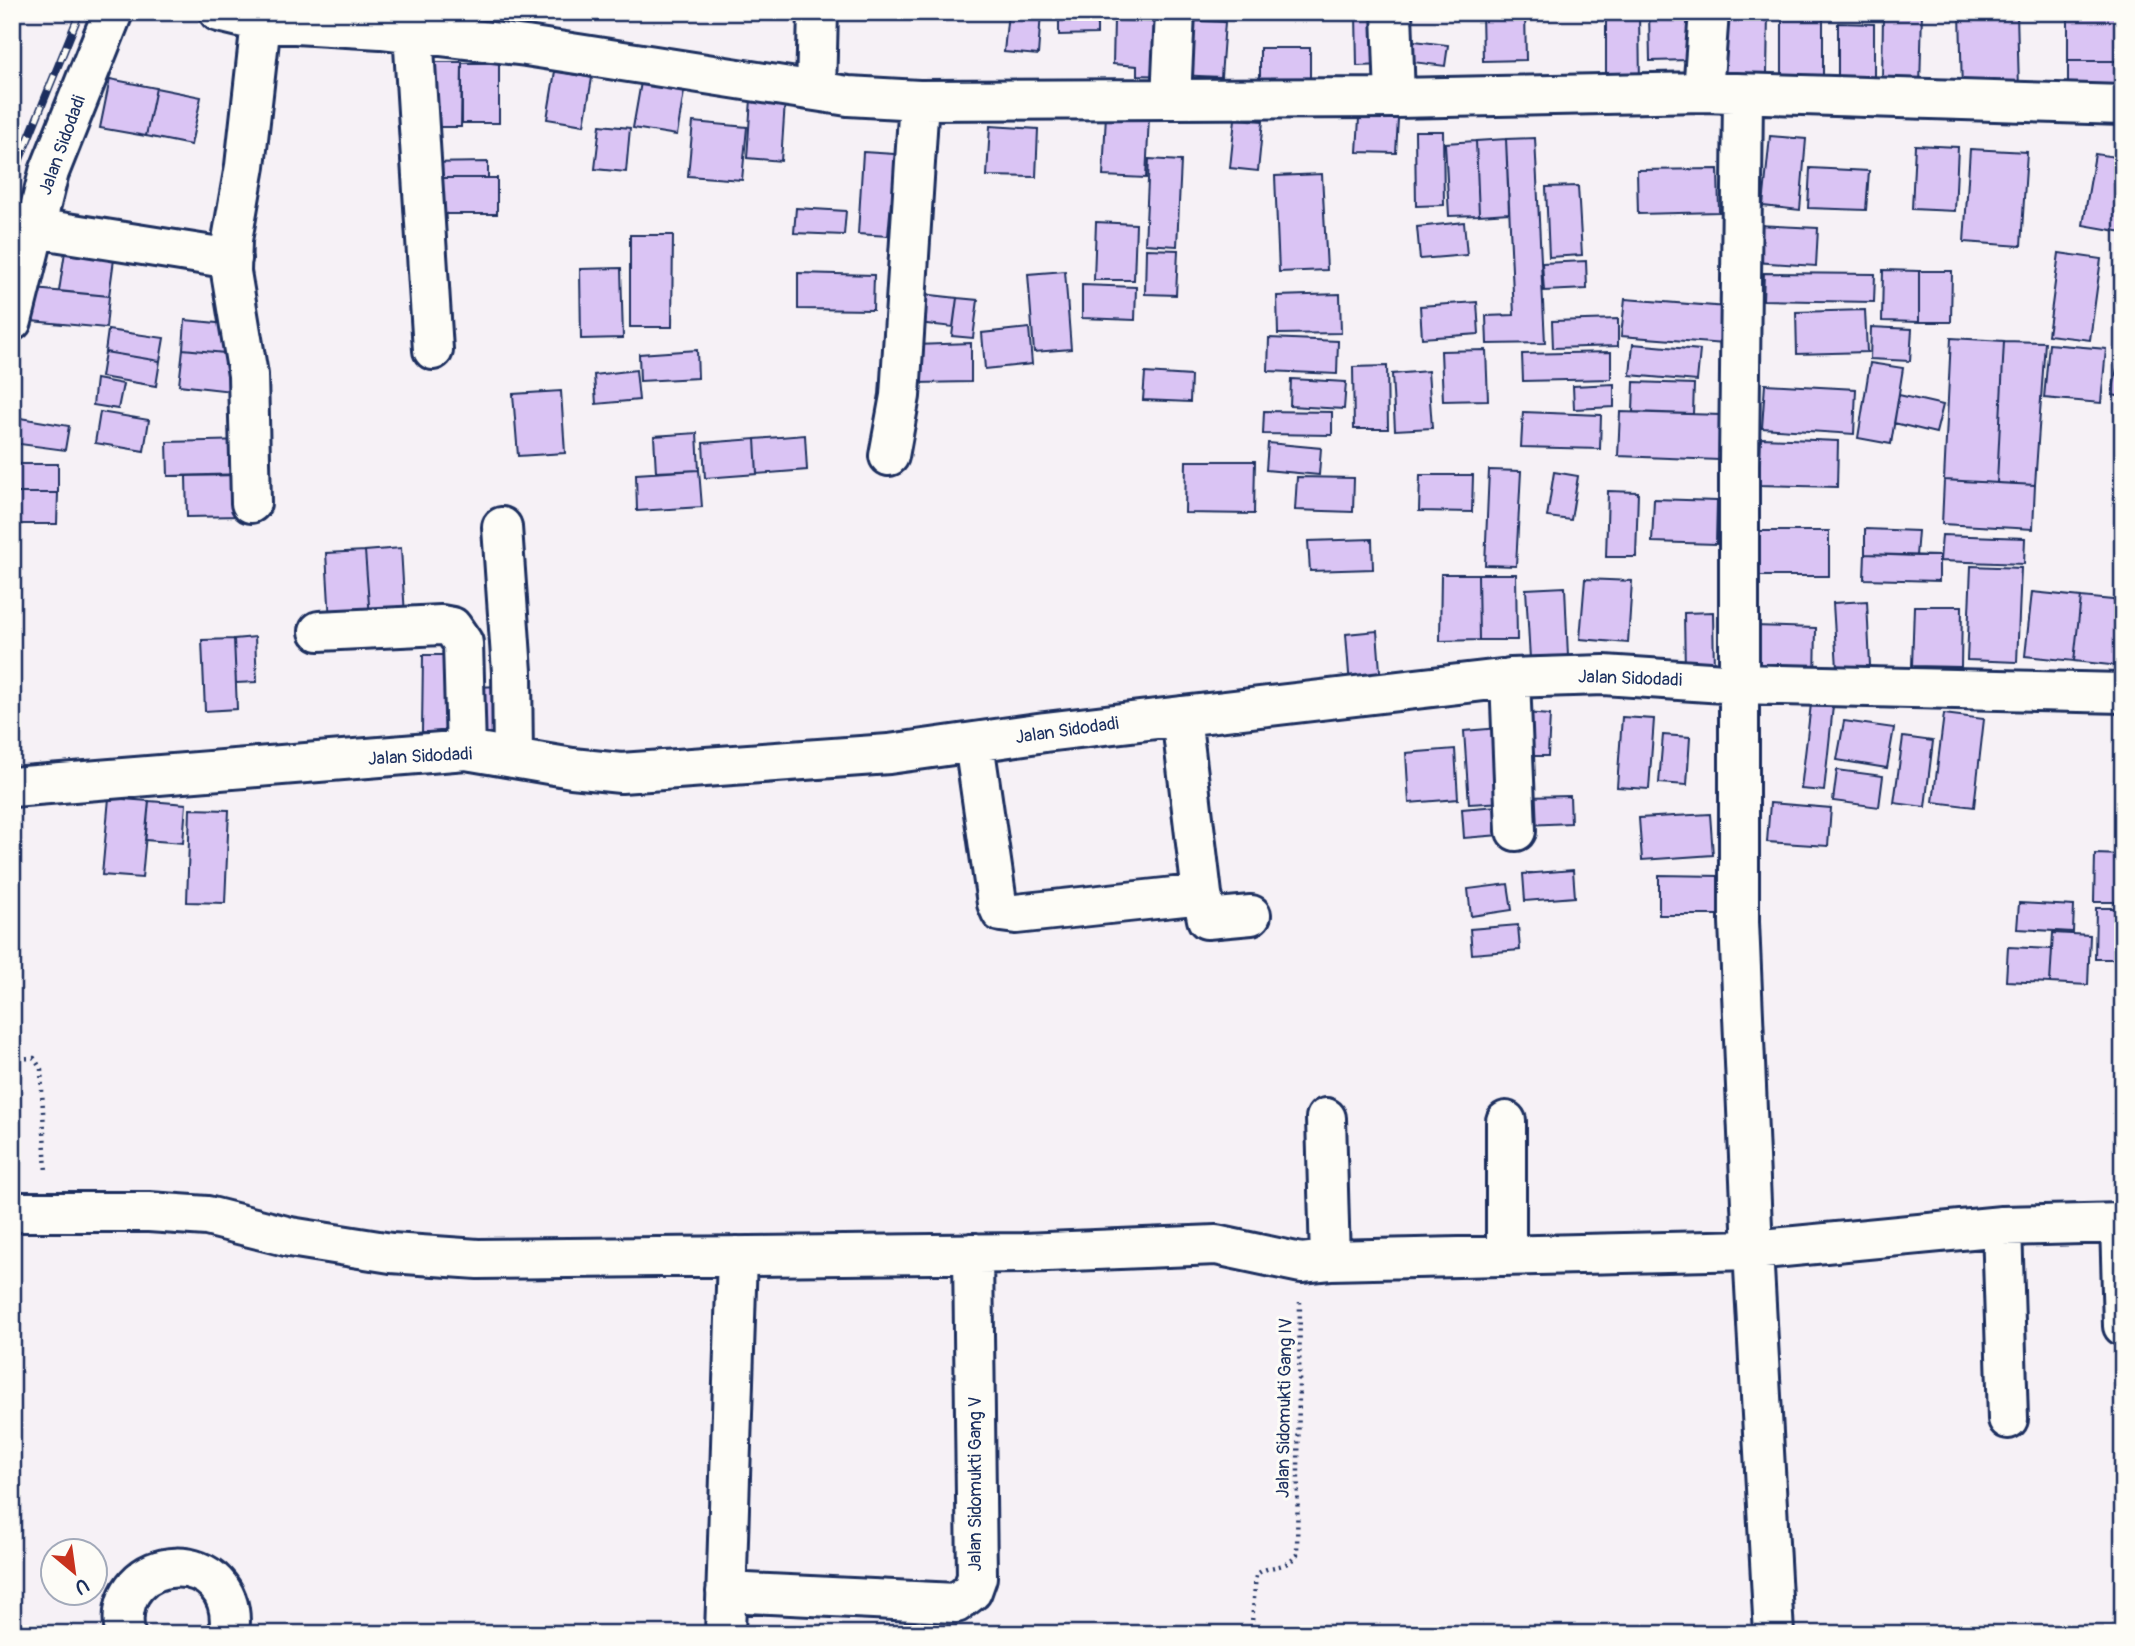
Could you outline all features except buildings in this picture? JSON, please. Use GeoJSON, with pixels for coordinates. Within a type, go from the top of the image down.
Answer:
{"type":"FeatureCollection","features":[{"type":"Feature","properties":{"kind":"street","name":"Jalan Sidodadi"},"geometry":{"type":"LineString","coordinates":[[12,321],[49,172],[113,12]]}},
{"type":"Feature","properties":{"kind":"street"},"geometry":{"type":"LineString","coordinates":[[219,12],[261,22],[527,29],[848,96],[919,100],[1395,98],[1703,92],[2123,105]]}},
{"type":"Feature","properties":{"kind":"street"},"geometry":{"type":"LineString","coordinates":[[816,90],[818,12]]}},
{"type":"Feature","properties":{"kind":"street"},"geometry":{"type":"LineString","coordinates":[[1171,99],[1175,12]]}},
{"type":"Feature","properties":{"kind":"street"},"geometry":{"type":"LineString","coordinates":[[1392,12],[1395,98]]}},
{"type":"Feature","properties":{"kind":"street"},"geometry":{"type":"LineString","coordinates":[[1703,92],[1709,12]]}},
{"type":"Feature","properties":{"kind":"street"},"geometry":{"type":"LineString","coordinates":[[251,503],[248,375],[231,272],[232,240],[245,166],[261,22]]}},
{"type":"Feature","properties":{"kind":"street"},"geometry":{"type":"LineString","coordinates":[[392,24],[433,350]]}},
{"type":"Feature","properties":{"kind":"street"},"geometry":{"type":"LineString","coordinates":[[1743,95],[1739,465],[1739,922],[1753,1250],[1774,1634]]}},
{"type":"Feature","properties":{"kind":"street"},"geometry":{"type":"LineString","coordinates":[[889,456],[901,396],[919,100]]}},
{"type":"Feature","properties":{"kind":"street"},"geometry":{"type":"LineString","coordinates":[[35,228],[232,259]]}},
{"type":"Feature","properties":{"kind":"street"},"geometry":{"type":"LineString","coordinates":[[502,527],[512,672],[513,758]]}},
{"type":"Feature","properties":{"kind":"street"},"geometry":{"type":"LineString","coordinates":[[319,631],[441,625],[452,627],[463,643],[466,750]]}},
{"type":"Feature","properties":{"kind":"street","name":"Jalan Sidodadi"},"geometry":{"type":"LineString","coordinates":[[12,787],[466,750],[621,773],[890,754],[1045,732],[1510,678],[1604,675],[1739,684],[2123,693]]}},
{"type":"Feature","properties":{"kind":"street"},"geometry":{"type":"LineString","coordinates":[[1510,678],[1516,831]]}},
{"type":"Feature","properties":{"kind":"street"},"geometry":{"type":"LineString","coordinates":[[1181,716],[1207,919],[1251,915]]}},
{"type":"Feature","properties":{"kind":"street"},"geometry":{"type":"LineString","coordinates":[[974,743],[997,903],[1001,912],[1016,914],[1202,894]]}},
{"type":"Feature","properties":{"kind":"street"},"geometry":{"type":"LineString","coordinates":[[1315,1261],[1326,1118]]}},
{"type":"Feature","properties":{"kind":"street"},"geometry":{"type":"LineString","coordinates":[[1506,1121],[1506,1256]]}},
{"type":"Feature","properties":{"kind":"street"},"geometry":{"type":"LineString","coordinates":[[30,1213],[149,1212],[207,1216],[290,1237],[391,1253],[478,1259],[974,1253],[1216,1245],[1315,1261],[1753,1250],[2001,1226],[2122,1223],[2123,1326]]}},
{"type":"Feature","properties":{"kind":"street"},"geometry":{"type":"LineString","coordinates":[[2001,1226],[2008,1419]]}},
{"type":"Feature","properties":{"kind":"street","name":"Jalan Sidomukti Gang V"},"geometry":{"type":"LineString","coordinates":[[726,1592],[956,1603],[972,1591],[977,1577],[974,1253]]}},
{"type":"Feature","properties":{"kind":"street"},"geometry":{"type":"LineString","coordinates":[[724,1634],[737,1256]]}},
{"type":"Feature","properties":{"kind":"street"},"geometry":{"type":"LineString","coordinates":[[125,1634],[125,1605],[132,1590],[144,1578],[159,1569],[175,1566],[192,1568],[208,1576],[220,1587],[229,1602],[232,1619],[229,1634]]}},
{"type":"Feature","properties":{"kind":"path"},"geometry":{"type":"LineString","coordinates":[[12,1059],[34,1058],[41,1069],[30,1213]]}},
{"type":"Feature","properties":{"kind":"path","name":"Jalan Sidomukti Gang IV"},"geometry":{"type":"LineString","coordinates":[[1251,1634],[1256,1575],[1266,1568],[1280,1568],[1292,1562],[1297,1554],[1315,1261]]}},
{"type":"Feature","properties":{"kind":"railway"},"geometry":{"type":"LineString","coordinates":[[12,179],[80,12]]}}]}
